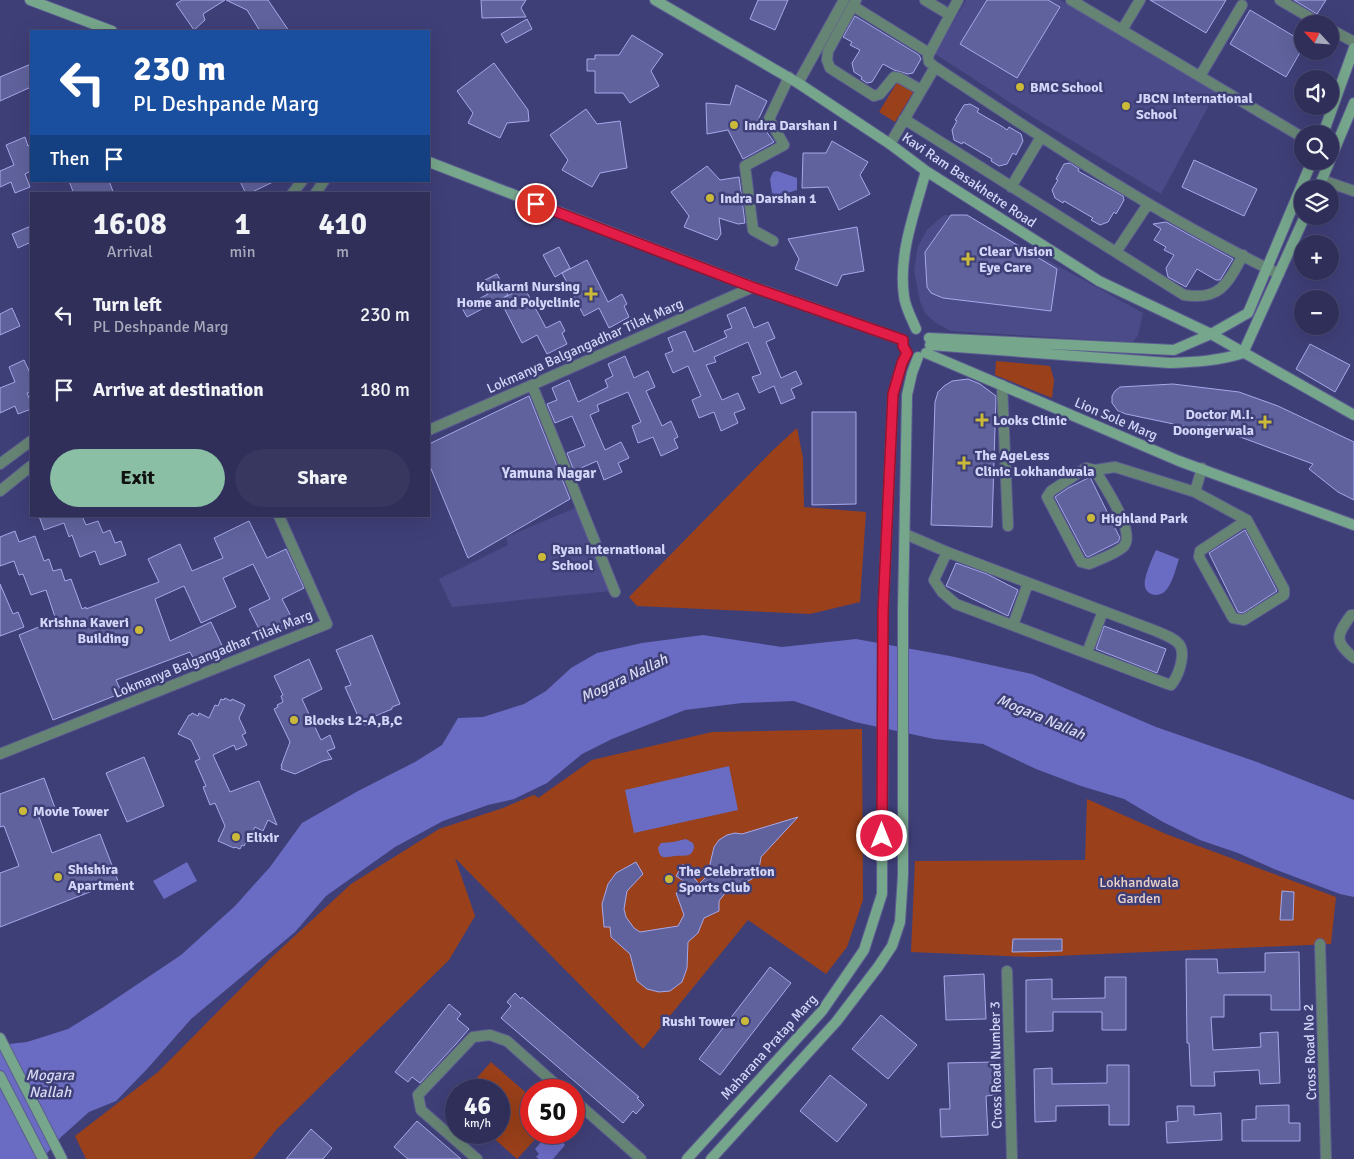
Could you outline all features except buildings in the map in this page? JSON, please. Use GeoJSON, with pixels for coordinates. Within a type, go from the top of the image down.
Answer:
{"type":"FeatureCollection","features":[{"type":"Feature","properties":{"kind":"main road"},"geometry":{"type":"LineString","coordinates":[[30,0],[109,30]]}},
{"type":"Feature","properties":{"kind":"main road","name":"Kavi Ram Basakhetre Road"},"geometry":{"type":"LineString","coordinates":[[655,0],[798,82],[890,144],[926,171],[1099,281],[1211,334],[1354,415]]}},
{"type":"Feature","properties":{"kind":"main road"},"geometry":{"type":"LineString","coordinates":[[1326,125],[1354,48]]}},
{"type":"Feature","properties":{"kind":"main road"},"geometry":{"type":"LineString","coordinates":[[1339,138],[1354,103]]}},
{"type":"Feature","properties":{"kind":"main road"},"geometry":{"type":"LineString","coordinates":[[430,162],[752,287],[903,340]]}},
{"type":"Feature","properties":{"kind":"main road"},"geometry":{"type":"LineString","coordinates":[[711,1159],[836,1022],[892,946],[900,922],[903,875],[903,609],[907,395],[912,373],[926,348],[926,333],[916,329],[905,334],[903,346],[907,353],[926,348],[951,338],[1174,350],[1211,334],[1248,313],[1308,170]]}},
{"type":"Feature","properties":{"kind":"main road"},"geometry":{"type":"LineString","coordinates":[[916,329],[904,298],[903,269],[909,233],[926,171]]}},
{"type":"Feature","properties":{"kind":"main road"},"geometry":{"type":"LineString","coordinates":[[926,348],[1170,364],[1200,362],[1243,353],[1301,225]]}},
{"type":"Feature","properties":{"kind":"main road","name":"Lion Sole Marg"},"geometry":{"type":"LineString","coordinates":[[926,348],[1002,385],[1179,461],[1354,525]]}},
{"type":"Feature","properties":{"kind":"main road","name":"Maharana Pratap Marg"},"geometry":{"type":"LineString","coordinates":[[687,1159],[822,1011],[864,950],[882,894],[883,612],[893,394],[902,363],[907,353]]}},
{"type":"Feature","properties":{"kind":"main road"},"geometry":{"type":"LineString","coordinates":[[822,1011],[836,1022]]}},
{"type":"Feature","properties":{"kind":"main road"},"geometry":{"type":"LineString","coordinates":[[0,1038],[62,1159]]}},
{"type":"Feature","properties":{"kind":"main road"},"geometry":{"type":"LineString","coordinates":[[0,1076],[43,1159]]}},
{"type":"Feature","properties":{"kind":"street"},"geometry":{"type":"LineString","coordinates":[[925,0],[950,15]]}},
{"type":"Feature","properties":{"kind":"street"},"geometry":{"type":"LineString","coordinates":[[958,0],[929,53],[929,62],[1041,137],[1148,204],[1279,274]]}},
{"type":"Feature","properties":{"kind":"street"},"geometry":{"type":"LineString","coordinates":[[1071,0],[1294,132]]}},
{"type":"Feature","properties":{"kind":"street"},"geometry":{"type":"LineString","coordinates":[[1122,30],[1140,0]]}},
{"type":"Feature","properties":{"kind":"street"},"geometry":{"type":"LineString","coordinates":[[1280,0],[1306,15]]}},
{"type":"Feature","properties":{"kind":"street"},"geometry":{"type":"LineString","coordinates":[[851,2],[929,53]]}},
{"type":"Feature","properties":{"kind":"street"},"geometry":{"type":"LineString","coordinates":[[798,82],[851,2]]}},
{"type":"Feature","properties":{"kind":"street"},"geometry":{"type":"LineString","coordinates":[[851,2],[828,51],[827,60],[830,68],[874,96],[880,94],[894,78],[900,78],[921,90]]}},
{"type":"Feature","properties":{"kind":"street"},"geometry":{"type":"LineString","coordinates":[[1200,76],[1242,5]]}},
{"type":"Feature","properties":{"kind":"street"},"geometry":{"type":"LineString","coordinates":[[1339,34],[1354,42]]}},
{"type":"Feature","properties":{"kind":"street"},"geometry":{"type":"LineString","coordinates":[[890,144],[935,67]]}},
{"type":"Feature","properties":{"kind":"street"},"geometry":{"type":"LineString","coordinates":[[773,241],[753,230],[744,166],[784,145],[769,120],[789,77]]}},
{"type":"Feature","properties":{"kind":"street"},"geometry":{"type":"LineString","coordinates":[[904,119],[1184,295],[1199,296],[1213,293],[1223,288],[1230,280],[1243,255]]}},
{"type":"Feature","properties":{"kind":"street"},"geometry":{"type":"LineString","coordinates":[[1011,187],[1041,137]]}},
{"type":"Feature","properties":{"kind":"street"},"geometry":{"type":"LineString","coordinates":[[294,192],[301,182]]}},
{"type":"Feature","properties":{"kind":"street"},"geometry":{"type":"LineString","coordinates":[[1339,188],[1354,191]]}},
{"type":"Feature","properties":{"kind":"street"},"geometry":{"type":"LineString","coordinates":[[1116,252],[1148,204]]}},
{"type":"Feature","properties":{"kind":"street","name":"Lokmanya Balgangadhar Tilak Marg"},"geometry":{"type":"LineString","coordinates":[[430,430],[752,287]]}},
{"type":"Feature","properties":{"kind":"street"},"geometry":{"type":"LineString","coordinates":[[532,385],[615,592]]}},
{"type":"Feature","properties":{"kind":"street"},"geometry":{"type":"LineString","coordinates":[[1002,385],[1008,526]]}},
{"type":"Feature","properties":{"kind":"street"},"geometry":{"type":"LineString","coordinates":[[0,464],[30,442]]}},
{"type":"Feature","properties":{"kind":"street"},"geometry":{"type":"LineString","coordinates":[[0,491],[30,467]]}},
{"type":"Feature","properties":{"kind":"street"},"geometry":{"type":"LineString","coordinates":[[1095,470],[1126,525],[1128,540],[1123,548],[1089,564],[1081,562],[1047,497],[1051,491],[1086,468],[1095,470],[1115,467],[1195,492],[1247,520],[1284,589],[1284,595],[1244,620],[1233,618],[1199,557],[1200,551],[1247,520]]}},
{"type":"Feature","properties":{"kind":"street"},"geometry":{"type":"LineString","coordinates":[[1195,492],[1202,468]]}},
{"type":"Feature","properties":{"kind":"street","name":"Lokmanya Balgangadhar Tilak Marg"},"geometry":{"type":"LineString","coordinates":[[0,754],[328,624],[279,517]]}},
{"type":"Feature","properties":{"kind":"street"},"geometry":{"type":"LineString","coordinates":[[905,534],[947,552],[1174,638],[1182,646],[1184,654],[1176,680],[1171,685],[1165,683],[956,604],[942,592],[934,580],[947,552]]}},
{"type":"Feature","properties":{"kind":"street"},"geometry":{"type":"LineString","coordinates":[[1013,625],[1028,583]]}},
{"type":"Feature","properties":{"kind":"street"},"geometry":{"type":"LineString","coordinates":[[1086,654],[1103,611]]}},
{"type":"Feature","properties":{"kind":"street"},"geometry":{"type":"LineString","coordinates":[[1354,615],[1343,626],[1339,636],[1342,647],[1354,658]]}},
{"type":"Feature","properties":{"kind":"street","name":"Cross Road No 2"},"geometry":{"type":"LineString","coordinates":[[1320,944],[1326,1159]]}},
{"type":"Feature","properties":{"kind":"street","name":"Cross Road Number 3"},"geometry":{"type":"LineString","coordinates":[[1007,971],[1012,1159]]}},
{"type":"Feature","properties":{"kind":"street"},"geometry":{"type":"LineString","coordinates":[[477,1159],[421,1110],[418,1095],[473,1037],[490,1035],[507,1041],[550,1079]]}},
{"type":"Feature","properties":{"kind":"street"},"geometry":{"type":"LineString","coordinates":[[585,1110],[641,1159]]}},
{"type":"Feature","properties":{"kind":"shaded area"},"geometry":{"type":"Polygon","coordinates":[[[966,0],[1060,0],[1216,92],[1161,194],[1036,119],[935,54],[966,0]]]}},
{"type":"Feature","properties":{"kind":"shaded area"},"geometry":{"type":"Polygon","coordinates":[[[944,215],[968,216],[1143,313],[1138,335],[1133,342],[951,331],[936,323],[925,313],[920,301],[914,270],[918,246],[927,230],[944,215]]]}},
{"type":"Feature","properties":{"kind":"shaded area","name":"Ryan International School"},"geometry":{"type":"Polygon","coordinates":[[[580,506],[611,591],[452,607],[439,579],[508,545],[506,537],[580,506]]]}},
{"type":"Feature","properties":{"kind":"green space"},"geometry":{"type":"Polygon","coordinates":[[[898,81],[914,91],[895,122],[879,112],[898,81]]]}},
{"type":"Feature","properties":{"kind":"green space"},"geometry":{"type":"Polygon","coordinates":[[[996,361],[1050,366],[1054,380],[1052,398],[995,375],[996,361]]]}},
{"type":"Feature","properties":{"kind":"green space"},"geometry":{"type":"Polygon","coordinates":[[[797,428],[803,458],[804,507],[866,512],[860,602],[810,614],[637,606],[629,597],[772,451],[797,428]]]}},
{"type":"Feature","properties":{"kind":"green space","name":"The Celebration Sports Club"},"geometry":{"type":"Polygon","coordinates":[[[862,729],[863,900],[847,947],[826,974],[748,920],[643,1049],[455,858],[475,916],[449,960],[276,1130],[253,1159],[86,1159],[75,1136],[158,1072],[273,956],[351,884],[439,829],[503,808],[531,796],[535,795],[538,798],[592,760],[712,732],[862,729]]]}},
{"type":"Feature","properties":{"kind":"green space","name":"Lokhandwala Garden"},"geometry":{"type":"Polygon","coordinates":[[[1087,799],[1166,834],[1336,897],[1331,944],[1033,957],[911,952],[915,861],[1085,860],[1087,799]]]}},
{"type":"Feature","properties":{"kind":"green space"},"geometry":{"type":"Polygon","coordinates":[[[491,1062],[520,1087],[520,1144],[531,1144],[517,1159],[500,1144],[510,1144],[510,1079],[476,1079],[491,1062]]]}},
{"type":"Feature","properties":{"kind":"water"},"geometry":{"type":"Polygon","coordinates":[[[777,171],[797,178],[797,190],[778,196],[772,193],[770,179],[773,172],[777,171]]]}},
{"type":"Feature","properties":{"kind":"water"},"geometry":{"type":"Polygon","coordinates":[[[1156,550],[1179,559],[1169,586],[1164,592],[1156,595],[1146,589],[1145,580],[1156,550]]]}},
{"type":"Feature","properties":{"kind":"water","name":"Mogara Nallah"},"geometry":{"type":"Polygon","coordinates":[[[703,635],[782,647],[856,639],[950,656],[1032,674],[1156,727],[1257,762],[1354,800],[1354,897],[1340,894],[1238,853],[1200,840],[1163,822],[1124,799],[1081,786],[1036,769],[983,744],[934,739],[855,722],[794,701],[742,703],[685,710],[612,739],[582,754],[547,783],[514,799],[488,805],[443,821],[395,847],[326,896],[295,932],[191,1019],[116,1101],[89,1112],[61,1137],[42,1159],[0,1159],[0,1045],[27,1042],[68,1029],[181,955],[235,906],[270,867],[302,823],[358,791],[415,762],[442,745],[458,718],[483,717],[524,704],[546,691],[571,668],[597,653],[642,643],[703,635]]]}},
{"type":"Feature","properties":{"kind":"water"},"geometry":{"type":"Polygon","coordinates":[[[729,766],[738,810],[634,833],[625,790],[729,766]]]}},
{"type":"Feature","properties":{"kind":"water"},"geometry":{"type":"Polygon","coordinates":[[[686,839],[693,843],[692,853],[685,856],[662,857],[660,855],[658,848],[661,843],[686,839]]]}},
{"type":"Feature","properties":{"kind":"water"},"geometry":{"type":"Polygon","coordinates":[[[187,862],[197,881],[164,899],[153,881],[187,862]]]}},
{"type":"Feature","properties":{"kind":"water"},"geometry":{"type":"Polygon","coordinates":[[[539,1144],[565,1145],[553,1159],[539,1159],[536,1157],[539,1154],[535,1149],[539,1144]]]}},
{"type":"Feature","properties":{"kind":"place","name":"BMC School"},"geometry":{"type":"Point","coordinates":[1020,87]}},
{"type":"Feature","properties":{"kind":"place","name":"JBCN International School"},"geometry":{"type":"Point","coordinates":[1126,106]}},
{"type":"Feature","properties":{"kind":"place","name":"Indra Darshan I"},"geometry":{"type":"Point","coordinates":[734,125]}},
{"type":"Feature","properties":{"kind":"place","name":"Indra Darshan 1"},"geometry":{"type":"Point","coordinates":[710,198]}},
{"type":"Feature","properties":{"kind":"place","name":"Clear Vision Eye Care"},"geometry":{"type":"Point","coordinates":[968,259]}},
{"type":"Feature","properties":{"kind":"place","name":"Kulkarni Nursing Home and Polyclinic"},"geometry":{"type":"Point","coordinates":[591,294]}},
{"type":"Feature","properties":{"kind":"place","name":"Looks Clinic"},"geometry":{"type":"Point","coordinates":[982,420]}},
{"type":"Feature","properties":{"kind":"place","name":"Doctor M.I. Doongerwala"},"geometry":{"type":"Point","coordinates":[1265,422]}},
{"type":"Feature","properties":{"kind":"place","name":"The AgeLess Clinic Lokhandwala"},"geometry":{"type":"Point","coordinates":[964,463]}},
{"type":"Feature","properties":{"kind":"place","name":"Highland Park"},"geometry":{"type":"Point","coordinates":[1091,518]}},
{"type":"Feature","properties":{"kind":"place","name":"Ryan International School"},"geometry":{"type":"Point","coordinates":[542,557]}},
{"type":"Feature","properties":{"kind":"place","name":"Krishna Kaveri Building"},"geometry":{"type":"Point","coordinates":[139,630]}},
{"type":"Feature","properties":{"kind":"place","name":"Blocks L2-A,B,C"},"geometry":{"type":"Point","coordinates":[294,720]}},
{"type":"Feature","properties":{"kind":"place","name":"Movie Tower"},"geometry":{"type":"Point","coordinates":[23,811]}},
{"type":"Feature","properties":{"kind":"place","name":"Elixir"},"geometry":{"type":"Point","coordinates":[236,837]}},
{"type":"Feature","properties":{"kind":"place","name":"Shishira Apartment"},"geometry":{"type":"Point","coordinates":[58,877]}},
{"type":"Feature","properties":{"kind":"place","name":"The Celebration Sports Club"},"geometry":{"type":"Point","coordinates":[669,879]}},
{"type":"Feature","properties":{"kind":"place","name":"Rushi Tower"},"geometry":{"type":"Point","coordinates":[745,1021]}},
{"type":"Feature","properties":{"kind":"district","name":"Yamuna Nagar"},"geometry":{"type":"Point","coordinates":[549,473]}},
{"type":"Feature","properties":{"kind":"route"},"geometry":{"type":"LineString","coordinates":[[536,204],[752,287],[903,340],[902,343],[907,353],[896,379],[893,394],[883,612],[882,836]]}}]}
